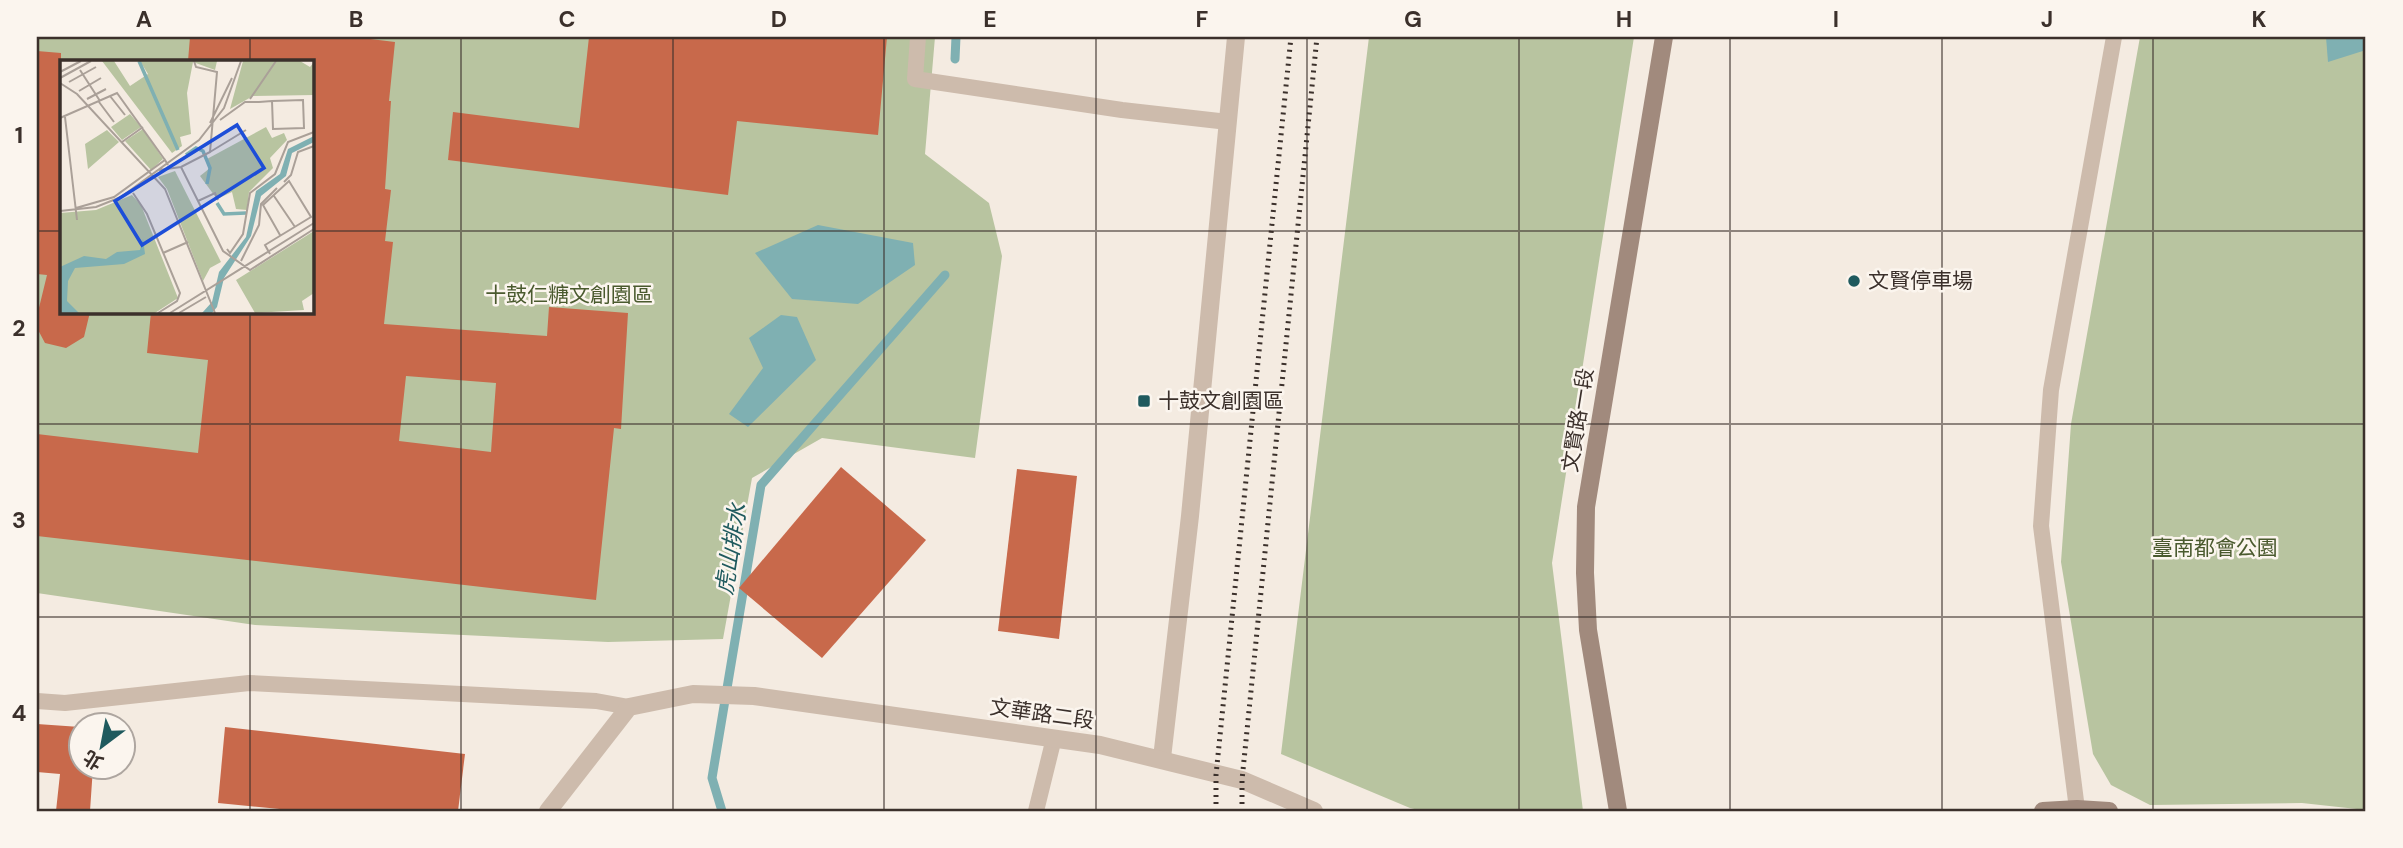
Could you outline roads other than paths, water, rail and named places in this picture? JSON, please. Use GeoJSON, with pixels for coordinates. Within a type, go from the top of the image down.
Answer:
{"type":"FeatureCollection","features":[{"type":"Feature","properties":{"kind":"street"},"geometry":{"type":"LineString","coordinates":[[1161,758],[1190,516],[1236,37]]}},
{"type":"Feature","properties":{"kind":"street","name":"文賢路一段"},"geometry":{"type":"LineString","coordinates":[[1618,811],[1588,630],[1585,573],[1587,507],[1664,37]]}},
{"type":"Feature","properties":{"kind":"street","name":"文華路二段"},"geometry":{"type":"LineString","coordinates":[[629,707],[693,694],[754,696],[1054,738],[1161,758],[1242,780],[1314,811]]}},
{"type":"Feature","properties":{"kind":"street"},"geometry":{"type":"LineString","coordinates":[[548,811],[629,707]]}},
{"type":"Feature","properties":{"kind":"street"},"geometry":{"type":"LineString","coordinates":[[2043,811],[2109,811]]}},
{"type":"Feature","properties":{"kind":"lane"},"geometry":{"type":"LineString","coordinates":[[918,37],[915,79],[1122,110],[1228,122]]}},
{"type":"Feature","properties":{"kind":"lane"},"geometry":{"type":"LineString","coordinates":[[2077,809],[2041,526],[2051,390],[2114,37]]}},
{"type":"Feature","properties":{"kind":"lane"},"geometry":{"type":"LineString","coordinates":[[37,701],[65,703],[249,683],[596,701],[629,707]]}},
{"type":"Feature","properties":{"kind":"lane"},"geometry":{"type":"LineString","coordinates":[[1036,811],[1054,738]]}},
{"type":"Feature","properties":{"kind":"water"},"geometry":{"type":"Polygon","coordinates":[[[2326,37],[2366,37],[2366,50],[2328,62],[2326,37]]]}},
{"type":"Feature","properties":{"kind":"water"},"geometry":{"type":"Polygon","coordinates":[[[818,225],[913,243],[915,265],[858,304],[792,299],[755,253],[818,225]]]}},
{"type":"Feature","properties":{"kind":"water"},"geometry":{"type":"Polygon","coordinates":[[[781,315],[797,317],[816,360],[748,427],[729,414],[763,368],[749,338],[781,315]]]}},
{"type":"Feature","properties":{"kind":"waterway","name":"虎山排水"},"geometry":{"type":"LineString","coordinates":[[955,59],[956,37]]}},
{"type":"Feature","properties":{"kind":"waterway","name":"虎山排水"},"geometry":{"type":"LineString","coordinates":[[722,811],[712,778],[761,485],[945,275]]}},
{"type":"Feature","properties":{"kind":"railway"},"geometry":{"type":"LineString","coordinates":[[1216,811],[1216,775],[1291,37]]}},
{"type":"Feature","properties":{"kind":"railway"},"geometry":{"type":"LineString","coordinates":[[1242,811],[1242,780],[1317,37]]}},
{"type":"Feature","properties":{"kind":"place","name":"文賢停車場"},"geometry":{"type":"Point","coordinates":[1854,281]}},
{"type":"Feature","properties":{"kind":"place","name":"十鼓文創園區"},"geometry":{"type":"Point","coordinates":[1144,401]}},
{"type":"Feature","properties":{"kind":"park label","name":"十鼓仁糖文創園區"},"geometry":{"type":"Point","coordinates":[569,295]}},
{"type":"Feature","properties":{"kind":"park label","name":"臺南都會公園"},"geometry":{"type":"Point","coordinates":[2215,548]}}]}
